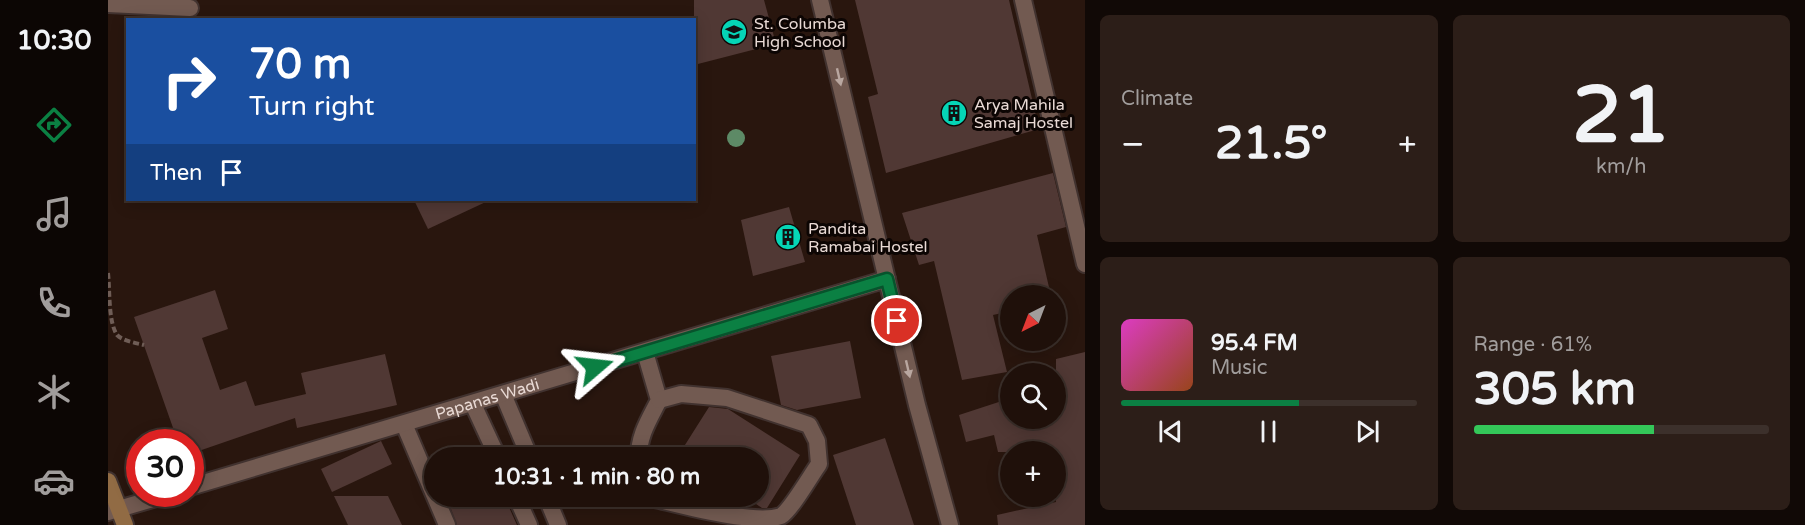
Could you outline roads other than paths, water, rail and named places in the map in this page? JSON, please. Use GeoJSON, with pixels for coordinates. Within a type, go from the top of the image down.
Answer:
{"type":"FeatureCollection","features":[{"type":"Feature","properties":{"kind":"main road"},"geometry":{"type":"LineString","coordinates":[[108,481],[113,510],[125,525]]}},
{"type":"Feature","properties":{"kind":"street"},"geometry":{"type":"LineString","coordinates":[[820,0],[917,405],[950,525]]}},
{"type":"Feature","properties":{"kind":"street"},"geometry":{"type":"LineString","coordinates":[[1023,0],[1085,264]]}},
{"type":"Feature","properties":{"kind":"street"},"geometry":{"type":"LineString","coordinates":[[108,4],[190,8]]}},
{"type":"Feature","properties":{"kind":"street","name":"Papanas Wadi"},"geometry":{"type":"LineString","coordinates":[[204,483],[887,279]]}},
{"type":"Feature","properties":{"kind":"street"},"geometry":{"type":"LineString","coordinates":[[639,447],[645,428],[659,400],[645,352]]}},
{"type":"Feature","properties":{"kind":"street"},"geometry":{"type":"LineString","coordinates":[[503,394],[525,447]]}},
{"type":"Feature","properties":{"kind":"street"},"geometry":{"type":"LineString","coordinates":[[659,400],[681,394],[727,398],[809,425],[816,441],[819,464],[783,515],[769,521],[745,522],[686,507]]}},
{"type":"Feature","properties":{"kind":"street"},"geometry":{"type":"LineString","coordinates":[[473,404],[493,447]]}},
{"type":"Feature","properties":{"kind":"street"},"geometry":{"type":"LineString","coordinates":[[404,424],[424,469]]}},
{"type":"Feature","properties":{"kind":"street"},"geometry":{"type":"LineString","coordinates":[[440,507],[447,525]]}},
{"type":"Feature","properties":{"kind":"street"},"geometry":{"type":"LineString","coordinates":[[521,507],[529,525]]}},
{"type":"Feature","properties":{"kind":"street"},"geometry":{"type":"LineString","coordinates":[[551,507],[558,525]]}},
{"type":"Feature","properties":{"kind":"place","name":"St. Columba High School"},"geometry":{"type":"Point","coordinates":[734,32]}},
{"type":"Feature","properties":{"kind":"place","name":"Arya Mahila Samaj Hostel"},"geometry":{"type":"Point","coordinates":[954,113]}},
{"type":"Feature","properties":{"kind":"place","name":"Pandita Ramabai Hostel"},"geometry":{"type":"Point","coordinates":[788,237]}}]}
